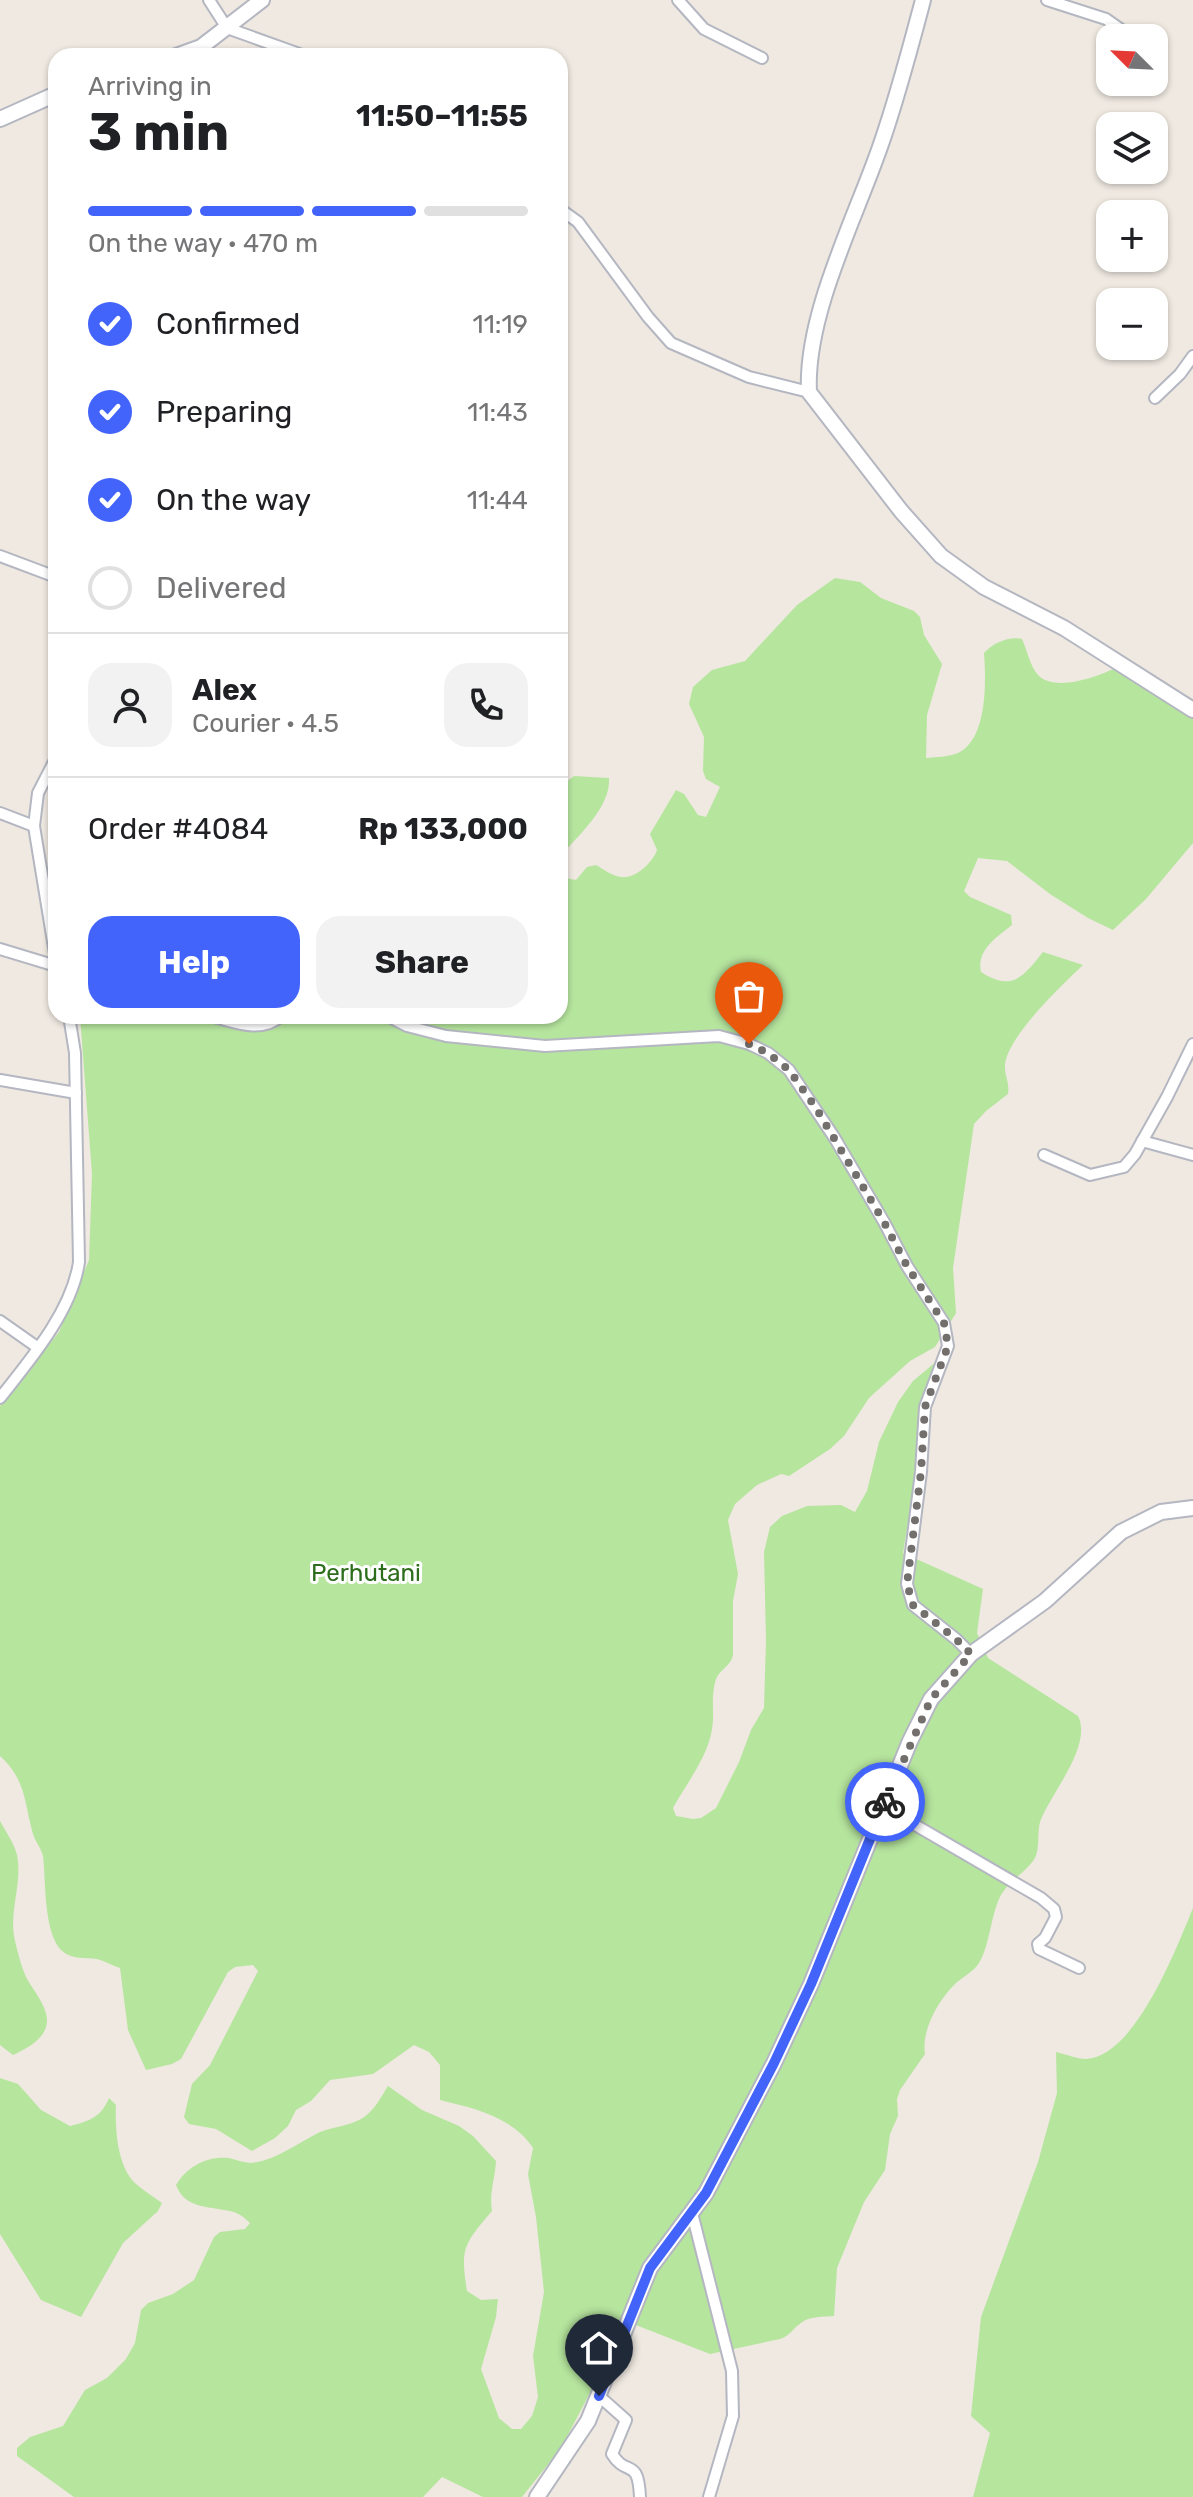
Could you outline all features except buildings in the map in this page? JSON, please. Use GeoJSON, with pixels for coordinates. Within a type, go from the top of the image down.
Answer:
{"type":"FeatureCollection","features":[{"type":"Feature","properties":{"kind":"street"},"geometry":{"type":"LineString","coordinates":[[209,0],[227,28],[283,48]]}},
{"type":"Feature","properties":{"kind":"street"},"geometry":{"type":"LineString","coordinates":[[204,48],[262,0]]}},
{"type":"Feature","properties":{"kind":"street"},"geometry":{"type":"LineString","coordinates":[[678,0],[704,29],[762,58]]}},
{"type":"Feature","properties":{"kind":"street"},"geometry":{"type":"LineString","coordinates":[[923,0],[880,145],[819,317],[809,368],[809,392],[901,511],[941,556],[984,587],[1064,628],[1193,710]]}},
{"type":"Feature","properties":{"kind":"street"},"geometry":{"type":"LineString","coordinates":[[1047,0],[1113,24]]}},
{"type":"Feature","properties":{"kind":"street"},"geometry":{"type":"LineString","coordinates":[[0,119],[48,98]]}},
{"type":"Feature","properties":{"kind":"street"},"geometry":{"type":"LineString","coordinates":[[568,215],[578,222],[671,343],[749,377],[809,392]]}},
{"type":"Feature","properties":{"kind":"street"},"geometry":{"type":"LineString","coordinates":[[1155,398],[1180,374],[1193,356]]}},
{"type":"Feature","properties":{"kind":"street"},"geometry":{"type":"LineString","coordinates":[[0,556],[48,574]]}},
{"type":"Feature","properties":{"kind":"street"},"geometry":{"type":"LineString","coordinates":[[48,774],[38,793],[34,826],[48,911]]}},
{"type":"Feature","properties":{"kind":"street"},"geometry":{"type":"LineString","coordinates":[[0,813],[34,826]]}},
{"type":"Feature","properties":{"kind":"street"},"geometry":{"type":"LineString","coordinates":[[0,949],[48,964]]}},
{"type":"Feature","properties":{"kind":"street"},"geometry":{"type":"LineString","coordinates":[[0,1398],[59,1317],[77,1276],[75,1053],[70,1024]]}},
{"type":"Feature","properties":{"kind":"street"},"geometry":{"type":"LineString","coordinates":[[246,1024],[259,1027],[268,1024]]}},
{"type":"Feature","properties":{"kind":"street"},"geometry":{"type":"LineString","coordinates":[[403,1024],[446,1036],[545,1046],[719,1036],[759,1049],[789,1070],[834,1137],[907,1266],[944,1323],[948,1346],[925,1407],[921,1472],[907,1584],[913,1605],[971,1654]]}},
{"type":"Feature","properties":{"kind":"street"},"geometry":{"type":"LineString","coordinates":[[1044,1155],[1082,1173],[1099,1174],[1124,1167],[1142,1141],[1193,1044]]}},
{"type":"Feature","properties":{"kind":"street"},"geometry":{"type":"LineString","coordinates":[[0,1080],[76,1093]]}},
{"type":"Feature","properties":{"kind":"street"},"geometry":{"type":"LineString","coordinates":[[1142,1141],[1193,1155]]}},
{"type":"Feature","properties":{"kind":"street"},"geometry":{"type":"LineString","coordinates":[[0,1321],[37,1347]]}},
{"type":"Feature","properties":{"kind":"street"},"geometry":{"type":"LineString","coordinates":[[537,2497],[581,2432],[599,2396],[647,2274],[711,2184],[774,2063],[811,1984],[910,1741],[931,1699],[971,1654],[1045,1601],[1121,1532],[1148,1516],[1193,1508]]}},
{"type":"Feature","properties":{"kind":"street"},"geometry":{"type":"LineString","coordinates":[[877,1822],[891,1816],[910,1822],[1045,1901],[1054,1909],[1056,1917],[1045,1938],[1038,1944],[1039,1949],[1079,1968]]}},
{"type":"Feature","properties":{"kind":"street"},"geometry":{"type":"LineString","coordinates":[[692,2213],[732,2371],[733,2416],[709,2497]]}},
{"type":"Feature","properties":{"kind":"street"},"geometry":{"type":"LineString","coordinates":[[599,2396],[626,2420],[612,2454],[614,2459],[636,2473],[640,2497]]}},
{"type":"Feature","properties":{"kind":"green space","name":"Perhutani"},"geometry":{"type":"Polygon","coordinates":[[[835,578],[860,582],[881,598],[914,611],[920,617],[924,635],[942,664],[927,715],[926,758],[958,753],[968,746],[975,735],[983,708],[984,653],[997,643],[1022,639],[1038,675],[1055,683],[1078,681],[1119,666],[1181,706],[1193,718],[1193,843],[1146,899],[1113,930],[1050,894],[1007,861],[978,858],[964,891],[970,897],[1011,915],[1012,925],[994,939],[985,951],[980,964],[981,972],[1001,981],[1016,979],[1043,952],[1083,965],[1038,1011],[1016,1039],[1005,1064],[1008,1094],[974,1124],[953,1268],[956,1313],[935,1347],[910,1361],[869,1398],[844,1436],[830,1449],[789,1476],[781,1474],[757,1485],[735,1504],[728,1520],[738,1574],[733,1601],[733,1655],[716,1679],[712,1729],[706,1750],[673,1808],[676,1816],[693,1819],[701,1818],[716,1808],[764,1708],[764,1552],[770,1527],[782,1516],[807,1506],[841,1505],[855,1512],[867,1491],[879,1442],[898,1402],[913,1381],[938,1360],[921,1401],[918,1461],[903,1553],[983,1589],[977,1633],[988,1658],[1078,1716],[1080,1741],[1075,1755],[1040,1822],[1035,1858],[999,1899],[979,1963],[956,1983],[938,2006],[926,2035],[925,2054],[900,2090],[898,2116],[890,2134],[885,2170],[864,2202],[837,2268],[834,2316],[808,2319],[780,2339],[710,2354],[623,2320],[600,2374],[561,2448],[522,2497],[483,2497],[442,2477],[423,2497],[74,2497],[17,2456],[17,2448],[30,2437],[63,2426],[85,2390],[107,2378],[126,2359],[135,2343],[141,2310],[148,2303],[173,2294],[194,2280],[214,2237],[220,2232],[245,2229],[250,2223],[234,2212],[193,2203],[180,2193],[176,2185],[180,2179],[191,2168],[205,2161],[228,2158],[252,2163],[270,2158],[320,2132],[361,2119],[373,2109],[388,2086],[422,2110],[459,2126],[473,2136],[496,2161],[492,2211],[466,2247],[465,2277],[467,2291],[481,2300],[498,2299],[481,2369],[499,2418],[512,2429],[521,2429],[532,2416],[538,2397],[533,2356],[544,2292],[528,2174],[533,2148],[525,2137],[503,2121],[440,2100],[440,2065],[429,2052],[414,2045],[373,2074],[330,2080],[311,2101],[296,2110],[288,2126],[275,2138],[252,2151],[216,2129],[189,2124],[184,2117],[192,2084],[210,2065],[258,1971],[253,1965],[235,1967],[228,1972],[181,2059],[146,2070],[128,2030],[120,1968],[97,1959],[66,1954],[51,1932],[43,1856],[33,1834],[20,1783],[0,1756],[0,1406],[59,1332],[89,1260],[92,1174],[81,1024],[568,1024],[568,878],[576,880],[587,867],[596,865],[621,877],[643,869],[657,850],[650,834],[676,790],[684,794],[698,815],[706,817],[720,787],[706,779],[703,771],[704,737],[689,704],[693,687],[712,670],[745,661],[797,605],[835,578]]]}},
{"type":"Feature","properties":{"kind":"green space"},"geometry":{"type":"Polygon","coordinates":[[[574,776],[609,778],[605,800],[599,811],[568,848],[568,781],[574,776]]]}},
{"type":"Feature","properties":{"kind":"green space"},"geometry":{"type":"Polygon","coordinates":[[[0,1821],[17,1855],[13,1919],[15,1941],[24,1973],[47,2016],[46,2028],[39,2039],[13,2055],[0,2045],[0,1821]]]}},
{"type":"Feature","properties":{"kind":"green space"},"geometry":{"type":"Polygon","coordinates":[[[1193,1908],[1193,2497],[973,2497],[990,2433],[971,2416],[981,2317],[1038,2162],[1057,2093],[1056,2052],[1086,2059],[1104,2054],[1121,2040],[1152,1997],[1193,1908]]]}},
{"type":"Feature","properties":{"kind":"green space"},"geometry":{"type":"Polygon","coordinates":[[[0,2078],[18,2084],[41,2110],[70,2126],[94,2117],[109,2098],[116,2105],[117,2136],[125,2168],[136,2184],[162,2203],[158,2211],[123,2243],[81,2317],[41,2300],[0,2234],[0,2078]]]}},
{"type":"Feature","properties":{"kind":"way so far"},"geometry":{"type":"LineString","coordinates":[[749,1044],[780,1061],[816,1108],[907,1266],[938,1312],[947,1337],[948,1346],[925,1407],[925,1433],[907,1584],[913,1605],[971,1654],[931,1699],[885,1802]]}},
{"type":"Feature","properties":{"kind":"route"},"geometry":{"type":"LineString","coordinates":[[599,2396],[650,2268],[706,2193],[774,2063],[811,1984],[885,1802]]}}]}
